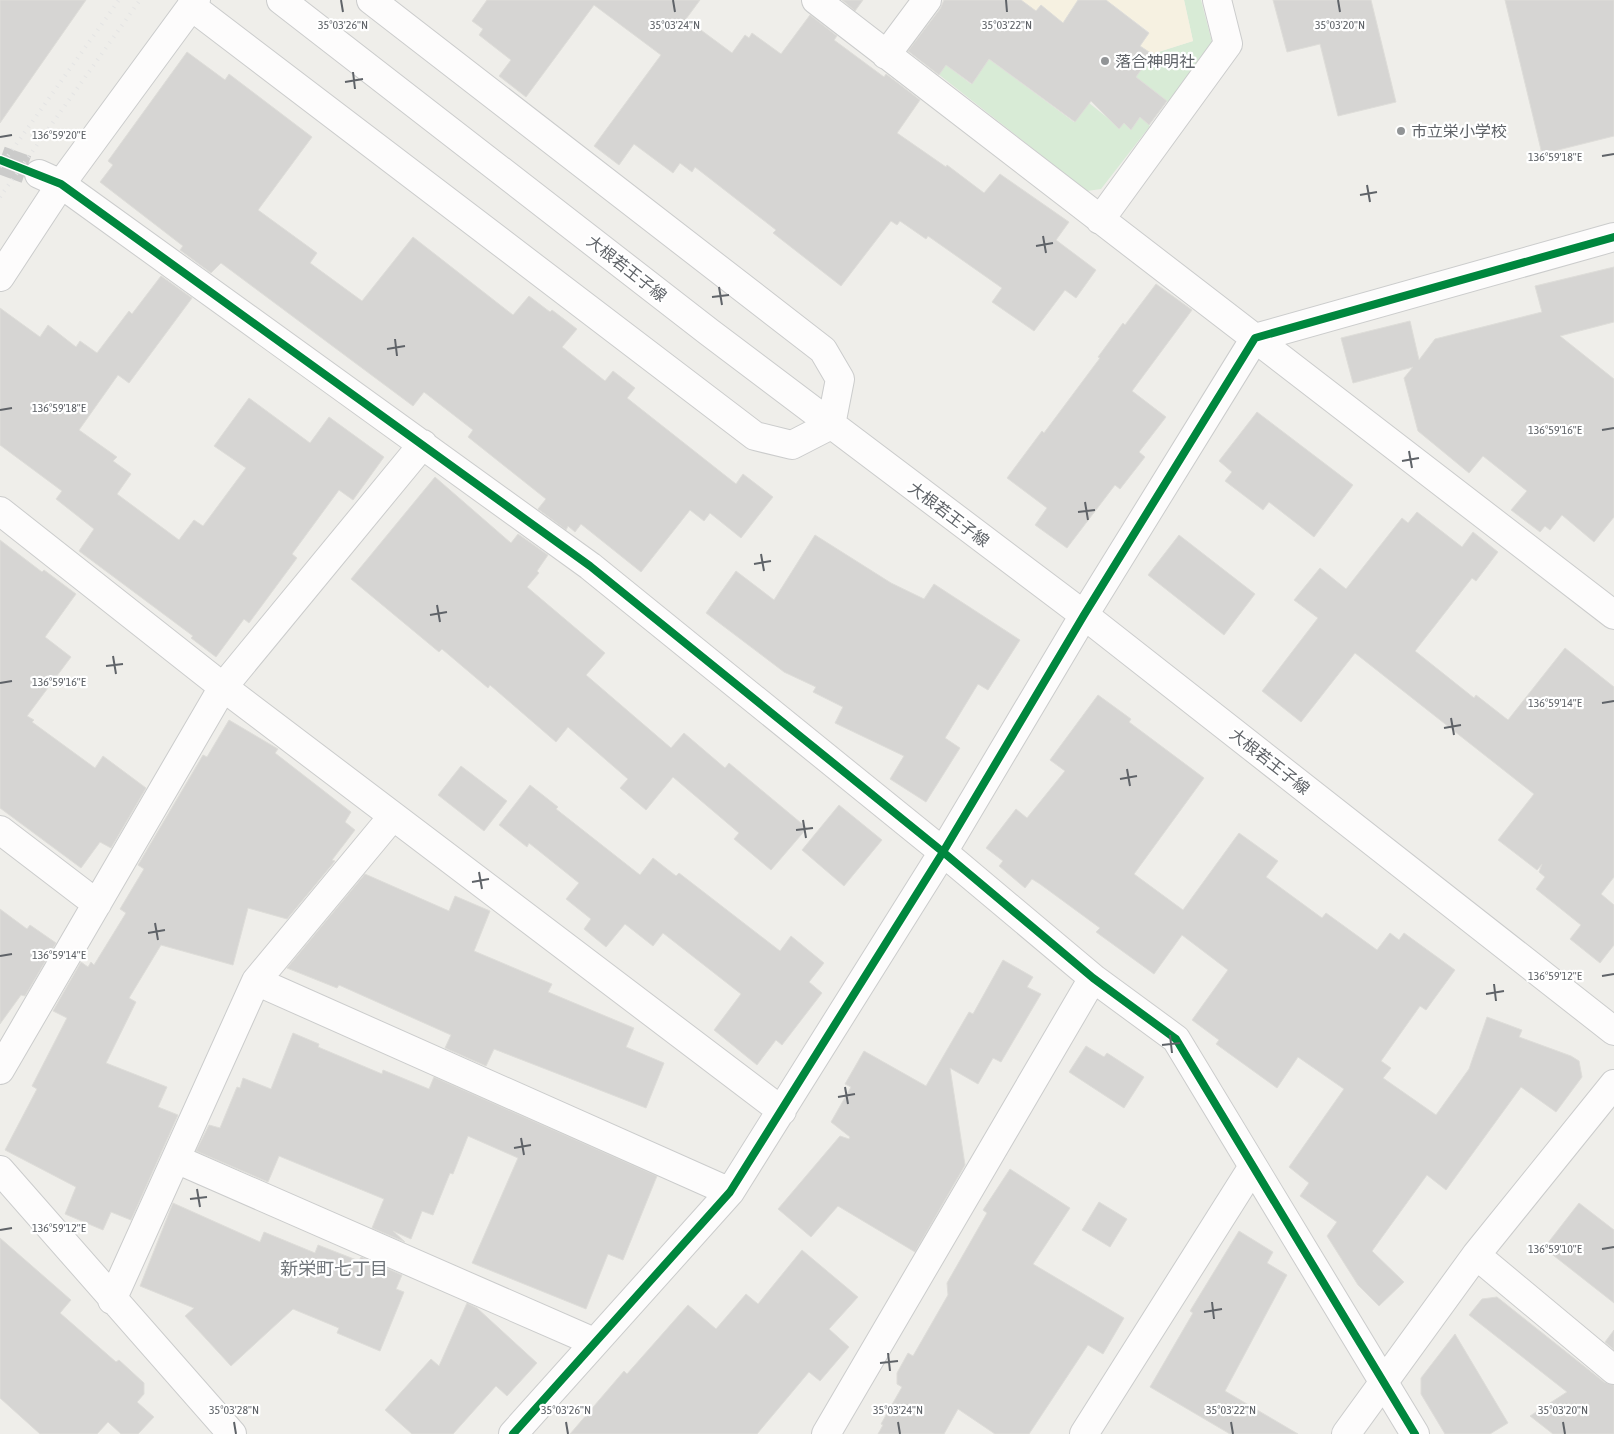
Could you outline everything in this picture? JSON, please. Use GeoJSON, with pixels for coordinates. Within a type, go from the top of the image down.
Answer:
{"type":"FeatureCollection","features":[{"type":"Feature","properties":{"kind":"street","name":"大根若王子線"},"geometry":{"type":"LineString","coordinates":[[281,0],[831,425],[1084,615],[1614,1031]]}},
{"type":"Feature","properties":{"kind":"street"},"geometry":{"type":"LineString","coordinates":[[0,278],[50,179],[193,3],[755,436],[792,445],[831,425],[840,380],[823,350],[370,0]]}},
{"type":"Feature","properties":{"kind":"street"},"geometry":{"type":"LineString","coordinates":[[816,0],[1614,614]]}},
{"type":"Feature","properties":{"kind":"street"},"geometry":{"type":"LineString","coordinates":[[886,54],[927,0]]}},
{"type":"Feature","properties":{"kind":"street"},"geometry":{"type":"LineString","coordinates":[[1100,220],[1228,44],[1217,0]]}},
{"type":"Feature","properties":{"kind":"street"},"geometry":{"type":"LineString","coordinates":[[50,179],[423,444],[590,566],[943,852],[1094,978],[1176,1039],[1252,1168],[1415,1434]]}},
{"type":"Feature","properties":{"kind":"street"},"geometry":{"type":"LineString","coordinates":[[513,1434],[730,1192],[943,852],[1084,615],[1255,338],[1614,237]]}},
{"type":"Feature","properties":{"kind":"street"},"geometry":{"type":"LineString","coordinates":[[0,1070],[223,687],[423,444]]}},
{"type":"Feature","properties":{"kind":"street"},"geometry":{"type":"LineString","coordinates":[[0,511],[223,687],[782,1111]]}},
{"type":"Feature","properties":{"kind":"street"},"geometry":{"type":"LineString","coordinates":[[112,1300],[256,981],[393,816]]}},
{"type":"Feature","properties":{"kind":"street"},"geometry":{"type":"LineString","coordinates":[[0,830],[97,904]]}},
{"type":"Feature","properties":{"kind":"street"},"geometry":{"type":"LineString","coordinates":[[826,1434],[1094,978]]}},
{"type":"Feature","properties":{"kind":"street"},"geometry":{"type":"LineString","coordinates":[[256,981],[730,1192]]}},
{"type":"Feature","properties":{"kind":"street"},"geometry":{"type":"LineString","coordinates":[[1346,1434],[1476,1255],[1614,1084]]}},
{"type":"Feature","properties":{"kind":"street"},"geometry":{"type":"LineString","coordinates":[[176,1159],[594,1342]]}},
{"type":"Feature","properties":{"kind":"street"},"geometry":{"type":"LineString","coordinates":[[1084,1434],[1252,1168]]}},
{"type":"Feature","properties":{"kind":"street"},"geometry":{"type":"LineString","coordinates":[[0,1170],[112,1300],[232,1434]]}},
{"type":"Feature","properties":{"kind":"street"},"geometry":{"type":"LineString","coordinates":[[1476,1255],[1614,1370]]}},
{"type":"Feature","properties":{"kind":"green space"},"geometry":{"type":"Polygon","coordinates":[[[1184,0],[1201,0],[1213,46],[1168,102],[1136,77],[1152,54],[1193,41],[1184,0]]]}},
{"type":"Feature","properties":{"kind":"green space"},"geometry":{"type":"Polygon","coordinates":[[[913,40],[971,84],[989,59],[1074,122],[1089,103],[1109,119],[1124,123],[1131,130],[1140,117],[1150,126],[1101,189],[1087,191],[914,55],[913,40]]]}},
{"type":"Feature","properties":{"kind":"sand"},"geometry":{"type":"Polygon","coordinates":[[[1021,0],[1078,0],[1032,89],[1023,84],[1065,25],[1040,6],[997,65],[989,59],[1030,7],[1021,0]]]}},
{"type":"Feature","properties":{"kind":"sand"},"geometry":{"type":"Polygon","coordinates":[[[1106,0],[1184,0],[1193,41],[1152,54],[1140,46],[1149,32],[1106,0]]]}},
{"type":"Feature","properties":{"kind":"building"},"geometry":{"type":"Polygon","coordinates":[[[0,0],[86,0],[0,123],[0,0]]]}},
{"type":"Feature","properties":{"kind":"building"},"geometry":{"type":"Polygon","coordinates":[[[487,0],[700,0],[686,19],[732,53],[745,35],[749,38],[752,33],[781,54],[810,15],[837,36],[834,40],[884,77],[886,74],[920,100],[897,133],[946,167],[947,165],[984,193],[1000,174],[1069,222],[1056,240],[1096,270],[1076,298],[1065,290],[1034,331],[992,302],[1002,288],[928,236],[926,239],[900,221],[897,225],[891,221],[841,286],[773,233],[776,230],[695,167],[692,172],[680,163],[673,173],[634,144],[619,165],[594,146],[661,55],[594,5],[526,97],[499,76],[511,60],[479,35],[483,29],[472,21],[487,0]]]}},
{"type":"Feature","properties":{"kind":"building"},"geometry":{"type":"Polygon","coordinates":[[[842,0],[863,0],[855,11],[842,0]]]}},
{"type":"Feature","properties":{"kind":"building"},"geometry":{"type":"Polygon","coordinates":[[[944,0],[1021,0],[1036,11],[1041,5],[1063,23],[1078,0],[1106,0],[1149,33],[1140,46],[1152,54],[1136,77],[1167,101],[1149,125],[1140,117],[1131,130],[1124,123],[1119,129],[1091,101],[1075,122],[989,59],[972,84],[946,65],[939,75],[908,51],[940,9],[944,0]]]}},
{"type":"Feature","properties":{"kind":"building"},"geometry":{"type":"Polygon","coordinates":[[[1273,0],[1371,0],[1396,102],[1338,116],[1320,44],[1287,52],[1273,0]]]}},
{"type":"Feature","properties":{"kind":"building"},"geometry":{"type":"Polygon","coordinates":[[[1505,0],[1614,0],[1614,136],[1542,154],[1505,0]]]}},
{"type":"Feature","properties":{"kind":"building"},"geometry":{"type":"Polygon","coordinates":[[[187,52],[225,80],[229,74],[312,137],[258,210],[317,253],[310,263],[362,301],[413,237],[513,315],[529,296],[550,312],[552,310],[577,329],[562,347],[605,381],[613,371],[635,388],[627,398],[736,484],[743,474],[773,497],[741,538],[710,513],[704,521],[690,510],[641,572],[581,524],[575,532],[568,526],[566,530],[538,509],[546,499],[468,437],[473,430],[424,392],[413,406],[221,263],[211,273],[180,250],[183,246],[100,182],[113,165],[108,161],[187,52]]]}},
{"type":"Feature","properties":{"kind":"building"},"geometry":{"type":"Polygon","coordinates":[[[1614,267],[1614,322],[1560,336],[1614,379],[1614,517],[1594,542],[1562,515],[1550,530],[1545,526],[1540,532],[1511,510],[1527,491],[1483,456],[1469,473],[1418,431],[1404,378],[1413,367],[1353,383],[1341,338],[1410,321],[1419,360],[1435,339],[1542,312],[1535,286],[1614,267]]]}},
{"type":"Feature","properties":{"kind":"building"},"geometry":{"type":"Polygon","coordinates":[[[161,276],[192,298],[129,383],[118,375],[79,430],[117,457],[113,461],[131,474],[117,494],[179,540],[194,520],[203,526],[246,468],[214,446],[249,398],[310,443],[329,417],[384,457],[353,500],[339,490],[292,554],[297,558],[249,623],[244,619],[216,657],[191,638],[193,636],[79,551],[94,529],[56,499],[62,491],[0,445],[0,308],[40,337],[48,325],[76,347],[80,341],[97,353],[129,311],[132,314],[161,276]]]}},
{"type":"Feature","properties":{"kind":"building"},"geometry":{"type":"Polygon","coordinates":[[[1156,284],[1192,310],[1132,391],[1166,417],[1139,452],[1145,457],[1120,489],[1115,485],[1067,548],[1035,525],[1047,508],[1007,478],[1042,431],[1044,433],[1100,358],[1098,357],[1123,323],[1125,325],[1156,284]]]}},
{"type":"Feature","properties":{"kind":"building"},"geometry":{"type":"Polygon","coordinates":[[[1257,412],[1353,485],[1314,537],[1269,502],[1263,510],[1225,481],[1232,472],[1219,461],[1257,412]]]}},
{"type":"Feature","properties":{"kind":"building"},"geometry":{"type":"Polygon","coordinates":[[[435,477],[511,543],[518,534],[548,555],[537,571],[539,573],[527,587],[605,653],[586,675],[671,748],[684,733],[725,768],[729,763],[807,828],[771,870],[734,839],[739,833],[673,777],[646,810],[620,788],[628,779],[568,727],[556,742],[490,685],[488,688],[442,649],[439,652],[351,579],[435,477]]]}},
{"type":"Feature","properties":{"kind":"building"},"geometry":{"type":"Polygon","coordinates":[[[1417,512],[1462,547],[1473,532],[1498,552],[1476,581],[1472,578],[1415,651],[1474,698],[1476,695],[1508,720],[1565,648],[1614,687],[1614,877],[1601,894],[1614,905],[1614,945],[1600,963],[1570,939],[1581,925],[1536,889],[1545,877],[1539,872],[1542,864],[1537,870],[1498,840],[1534,794],[1355,653],[1301,722],[1262,691],[1318,618],[1294,600],[1320,568],[1346,589],[1402,518],[1408,523],[1417,512]]]}},
{"type":"Feature","properties":{"kind":"building"},"geometry":{"type":"Polygon","coordinates":[[[815,535],[891,583],[924,599],[934,584],[1020,640],[988,690],[978,684],[945,738],[960,748],[926,802],[890,779],[904,756],[835,723],[843,707],[813,692],[816,687],[784,672],[706,613],[736,571],[774,600],[815,535]]]}},
{"type":"Feature","properties":{"kind":"building"},"geometry":{"type":"Polygon","coordinates":[[[1179,535],[1255,594],[1224,635],[1148,575],[1179,535]]]}},
{"type":"Feature","properties":{"kind":"building"},"geometry":{"type":"Polygon","coordinates":[[[0,540],[42,572],[44,570],[76,594],[45,637],[71,657],[27,716],[34,720],[32,722],[95,768],[103,756],[146,788],[111,848],[100,842],[81,868],[0,808],[0,540]]]}},
{"type":"Feature","properties":{"kind":"building"},"geometry":{"type":"Polygon","coordinates":[[[1098,695],[1131,719],[1129,722],[1204,778],[1134,874],[1183,910],[1239,833],[1278,861],[1266,877],[1322,918],[1326,913],[1377,950],[1390,933],[1399,940],[1404,933],[1455,970],[1426,1010],[1420,1006],[1381,1061],[1391,1068],[1383,1078],[1436,1115],[1469,1069],[1487,1017],[1522,1030],[1519,1037],[1571,1056],[1579,1061],[1582,1077],[1556,1112],[1521,1087],[1446,1190],[1427,1175],[1372,1251],[1404,1282],[1379,1306],[1358,1285],[1327,1236],[1337,1222],[1300,1196],[1309,1183],[1289,1167],[1344,1089],[1298,1057],[1277,1088],[1216,1044],[1219,1040],[1192,1020],[1228,970],[1182,935],[1154,974],[1096,932],[1100,928],[1040,884],[1032,879],[1025,888],[999,866],[1003,861],[986,848],[1016,809],[1027,818],[1065,771],[1050,760],[1098,695]]]}},
{"type":"Feature","properties":{"kind":"building"},"geometry":{"type":"Polygon","coordinates":[[[229,720],[278,749],[275,753],[351,812],[345,822],[355,830],[332,860],[335,861],[287,919],[248,908],[233,965],[161,945],[129,998],[136,1002],[106,1063],[167,1087],[158,1107],[178,1115],[131,1220],[111,1212],[103,1230],[65,1214],[76,1187],[5,1150],[37,1089],[32,1086],[67,1018],[53,1011],[81,962],[88,967],[91,962],[94,965],[126,913],[120,909],[144,869],[138,865],[203,755],[207,757],[229,720]]]}},
{"type":"Feature","properties":{"kind":"building"},"geometry":{"type":"Polygon","coordinates":[[[461,766],[507,801],[484,831],[438,795],[461,766]]]}},
{"type":"Feature","properties":{"kind":"building"},"geometry":{"type":"Polygon","coordinates":[[[530,785],[558,807],[556,809],[640,875],[653,858],[676,876],[679,873],[780,951],[791,936],[824,963],[809,982],[822,993],[782,1045],[776,1040],[757,1065],[714,1030],[741,994],[663,933],[653,946],[625,924],[606,947],[584,929],[591,919],[566,899],[579,883],[529,843],[527,847],[499,825],[530,785]]]}},
{"type":"Feature","properties":{"kind":"building"},"geometry":{"type":"Polygon","coordinates":[[[839,805],[882,840],[844,886],[802,850],[839,805]]]}},
{"type":"Feature","properties":{"kind":"building"},"geometry":{"type":"Polygon","coordinates":[[[365,874],[449,911],[455,896],[490,911],[474,951],[552,984],[548,992],[634,1028],[626,1047],[664,1063],[646,1108],[494,1049],[486,1066],[445,1048],[451,1035],[339,985],[337,988],[287,968],[365,874]]]}},
{"type":"Feature","properties":{"kind":"building"},"geometry":{"type":"Polygon","coordinates":[[[0,909],[27,929],[30,925],[56,943],[25,996],[21,995],[0,1024],[0,909]]]}},
{"type":"Feature","properties":{"kind":"building"},"geometry":{"type":"Polygon","coordinates":[[[1003,960],[1033,977],[1027,987],[1041,994],[1001,1062],[993,1058],[978,1084],[950,1068],[965,1165],[915,1252],[838,1206],[811,1237],[778,1209],[840,1136],[849,1139],[850,1137],[831,1122],[851,1087],[845,1084],[864,1051],[926,1086],[969,1012],[973,1014],[1003,960]]]}},
{"type":"Feature","properties":{"kind":"building"},"geometry":{"type":"Polygon","coordinates":[[[293,1033],[319,1044],[318,1047],[382,1074],[383,1070],[429,1089],[434,1077],[657,1176],[623,1260],[608,1254],[586,1309],[472,1263],[518,1158],[468,1136],[453,1174],[450,1173],[433,1215],[422,1211],[411,1239],[393,1231],[405,1242],[372,1228],[384,1199],[279,1156],[268,1182],[196,1151],[209,1125],[220,1128],[237,1087],[240,1088],[243,1078],[271,1089],[293,1033]]]}},
{"type":"Feature","properties":{"kind":"building"},"geometry":{"type":"Polygon","coordinates":[[[1086,1046],[1104,1057],[1107,1053],[1144,1077],[1124,1108],[1069,1072],[1086,1046]]]}},
{"type":"Feature","properties":{"kind":"building"},"geometry":{"type":"Polygon","coordinates":[[[1010,1169],[1070,1208],[1033,1264],[1124,1318],[1103,1354],[1088,1345],[1029,1434],[995,1434],[958,1409],[944,1434],[878,1434],[883,1425],[881,1424],[902,1387],[897,1384],[897,1373],[908,1353],[913,1356],[948,1295],[947,1283],[987,1213],[983,1210],[1010,1169]]]}},
{"type":"Feature","properties":{"kind":"building"},"geometry":{"type":"Polygon","coordinates":[[[1099,1202],[1127,1219],[1110,1247],[1082,1230],[1099,1202]]]}},
{"type":"Feature","properties":{"kind":"building"},"geometry":{"type":"Polygon","coordinates":[[[173,1203],[260,1242],[264,1232],[315,1253],[318,1245],[359,1261],[361,1257],[402,1275],[396,1289],[404,1292],[380,1351],[337,1333],[339,1328],[293,1309],[231,1366],[185,1316],[194,1308],[140,1286],[173,1203]]]}},
{"type":"Feature","properties":{"kind":"building"},"geometry":{"type":"Polygon","coordinates":[[[1579,1203],[1614,1230],[1614,1303],[1544,1248],[1579,1203]]]}},
{"type":"Feature","properties":{"kind":"building"},"geometry":{"type":"Polygon","coordinates":[[[1239,1231],[1273,1252],[1267,1263],[1287,1275],[1225,1391],[1298,1434],[1230,1434],[1150,1387],[1193,1313],[1190,1311],[1239,1231]]]}},
{"type":"Feature","properties":{"kind":"building"},"geometry":{"type":"Polygon","coordinates":[[[0,1238],[71,1300],[60,1313],[116,1362],[119,1360],[144,1383],[144,1394],[137,1402],[154,1417],[138,1434],[121,1434],[108,1422],[97,1434],[40,1434],[0,1398],[0,1238]]]}},
{"type":"Feature","properties":{"kind":"building"},"geometry":{"type":"Polygon","coordinates":[[[802,1250],[858,1297],[829,1329],[849,1347],[820,1381],[809,1372],[757,1434],[570,1434],[624,1371],[627,1374],[688,1305],[716,1329],[746,1294],[758,1304],[802,1250]]]}},
{"type":"Feature","properties":{"kind":"building"},"geometry":{"type":"Polygon","coordinates":[[[1497,1297],[1604,1382],[1614,1385],[1614,1434],[1553,1434],[1530,1416],[1567,1392],[1469,1315],[1482,1299],[1497,1297]]]}},
{"type":"Feature","properties":{"kind":"building"},"geometry":{"type":"Polygon","coordinates":[[[467,1303],[477,1308],[537,1363],[507,1396],[496,1386],[453,1434],[412,1434],[385,1410],[431,1359],[439,1366],[467,1303]]]}},
{"type":"Feature","properties":{"kind":"building"},"geometry":{"type":"Polygon","coordinates":[[[1614,1330],[1614,1350],[1605,1342],[1614,1330]]]}},
{"type":"Feature","properties":{"kind":"building"},"geometry":{"type":"Polygon","coordinates":[[[1455,1334],[1508,1423],[1490,1434],[1445,1434],[1421,1394],[1421,1378],[1455,1334]]]}},
{"type":"Feature","properties":{"kind":"tunnel"},"geometry":{"type":"LineString","coordinates":[[0,160],[39,174]]}},
{"type":"Feature","properties":{"kind":"railway"},"geometry":{"type":"LineString","coordinates":[[0,167],[119,0]]}},
{"type":"Feature","properties":{"kind":"railway"},"geometry":{"type":"LineString","coordinates":[[0,197],[140,0]]}},
{"type":"Feature","properties":{"kind":"cycle path"},"geometry":{"type":"LineString","coordinates":[[0,160],[61,184],[590,566],[943,852],[1093,978],[1176,1039],[1415,1434]]}},
{"type":"Feature","properties":{"kind":"cycle path"},"geometry":{"type":"LineString","coordinates":[[513,1434],[730,1192],[943,852],[1084,615],[1255,338],[1614,237]]}},
{"type":"Feature","properties":{"kind":"place","name":"落合神明社"},"geometry":{"type":"Point","coordinates":[1105,61]}},
{"type":"Feature","properties":{"kind":"place","name":"市立栄小学校"},"geometry":{"type":"Point","coordinates":[1401,131]}},
{"type":"Feature","properties":{"kind":"district","name":"新栄町七丁目"},"geometry":{"type":"Point","coordinates":[334,1268]}}]}
